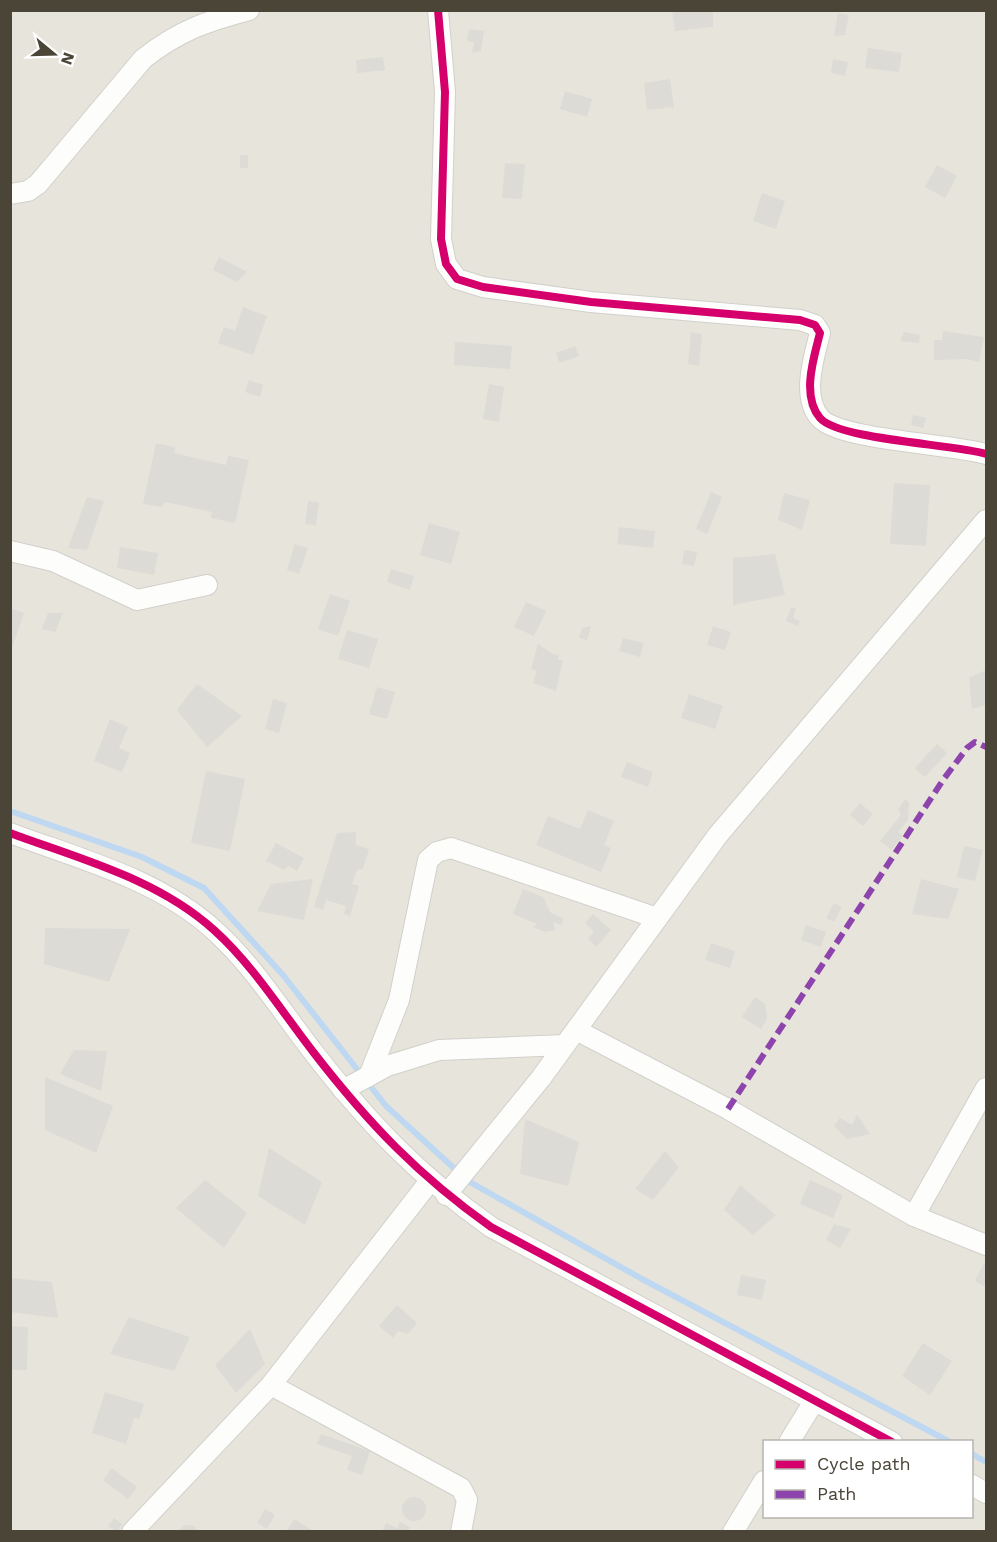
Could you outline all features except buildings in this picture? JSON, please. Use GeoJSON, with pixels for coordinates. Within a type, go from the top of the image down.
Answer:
{"type":"FeatureCollection","features":[{"type":"Feature","properties":{"kind":"street"},"geometry":{"type":"LineString","coordinates":[[10,194],[28,190],[38,184],[143,59],[183,31],[249,10]]}},
{"type":"Feature","properties":{"kind":"street"},"geometry":{"type":"LineString","coordinates":[[438,10],[445,92],[441,239],[446,264],[457,279],[483,287],[591,302],[800,320],[815,325],[820,333],[810,384],[813,402],[820,418],[831,426],[852,432],[967,448],[987,454]]}},
{"type":"Feature","properties":{"kind":"street"},"geometry":{"type":"LineString","coordinates":[[446,1195],[571,1037],[718,835],[987,520]]}},
{"type":"Feature","properties":{"kind":"street"},"geometry":{"type":"LineString","coordinates":[[10,551],[52,561],[137,600],[207,585]]}},
{"type":"Feature","properties":{"kind":"street"},"geometry":{"type":"LineString","coordinates":[[10,833],[138,882],[170,898],[213,929],[238,953],[343,1090],[402,1156],[446,1195],[492,1227],[888,1440]]}},
{"type":"Feature","properties":{"kind":"street"},"geometry":{"type":"LineString","coordinates":[[369,1076],[399,1000],[428,860],[436,852],[451,848],[657,918]]}},
{"type":"Feature","properties":{"kind":"street"},"geometry":{"type":"LineString","coordinates":[[343,1090],[387,1066],[439,1050],[571,1037],[728,1109],[914,1216],[987,1245]]}},
{"type":"Feature","properties":{"kind":"street"},"geometry":{"type":"LineString","coordinates":[[914,1216],[987,1088]]}},
{"type":"Feature","properties":{"kind":"street"},"geometry":{"type":"LineString","coordinates":[[132,1532],[271,1385],[430,1181]]}},
{"type":"Feature","properties":{"kind":"street"},"geometry":{"type":"LineString","coordinates":[[271,1385],[461,1488],[467,1500],[461,1532]]}},
{"type":"Feature","properties":{"kind":"street"},"geometry":{"type":"LineString","coordinates":[[790,1440],[815,1400]]}},
{"type":"Feature","properties":{"kind":"street"},"geometry":{"type":"LineString","coordinates":[[733,1532],[763,1485]]}},
{"type":"Feature","properties":{"kind":"street"},"geometry":{"type":"LineString","coordinates":[[973,1486],[987,1493]]}},
{"type":"Feature","properties":{"kind":"shaded area"},"geometry":{"type":"Polygon","coordinates":[[[10,11],[986,11],[986,1531],[11,1531],[10,11]]]}},
{"type":"Feature","properties":{"kind":"waterway"},"geometry":{"type":"LineString","coordinates":[[10,811],[142,857],[204,888],[283,975],[386,1106],[468,1181],[642,1279],[946,1440]]}},
{"type":"Feature","properties":{"kind":"waterway"},"geometry":{"type":"LineString","coordinates":[[973,1455],[986,1462]]}},
{"type":"Feature","properties":{"kind":"marked path"},"geometry":{"type":"LineString","coordinates":[[728,1109],[943,780],[967,748],[975,742],[986,747]]}},
{"type":"Feature","properties":{"kind":"cycle path"},"geometry":{"type":"LineString","coordinates":[[438,10],[445,92],[441,239],[446,264],[457,279],[483,287],[591,302],[800,320],[815,325],[820,333],[812,365],[810,388],[814,409],[820,418],[849,432],[986,454]]}},
{"type":"Feature","properties":{"kind":"cycle path"},"geometry":{"type":"LineString","coordinates":[[10,833],[91,862],[143,884],[192,912],[214,930],[242,958],[334,1079],[375,1126],[418,1168],[491,1227],[888,1440]]}}]}
